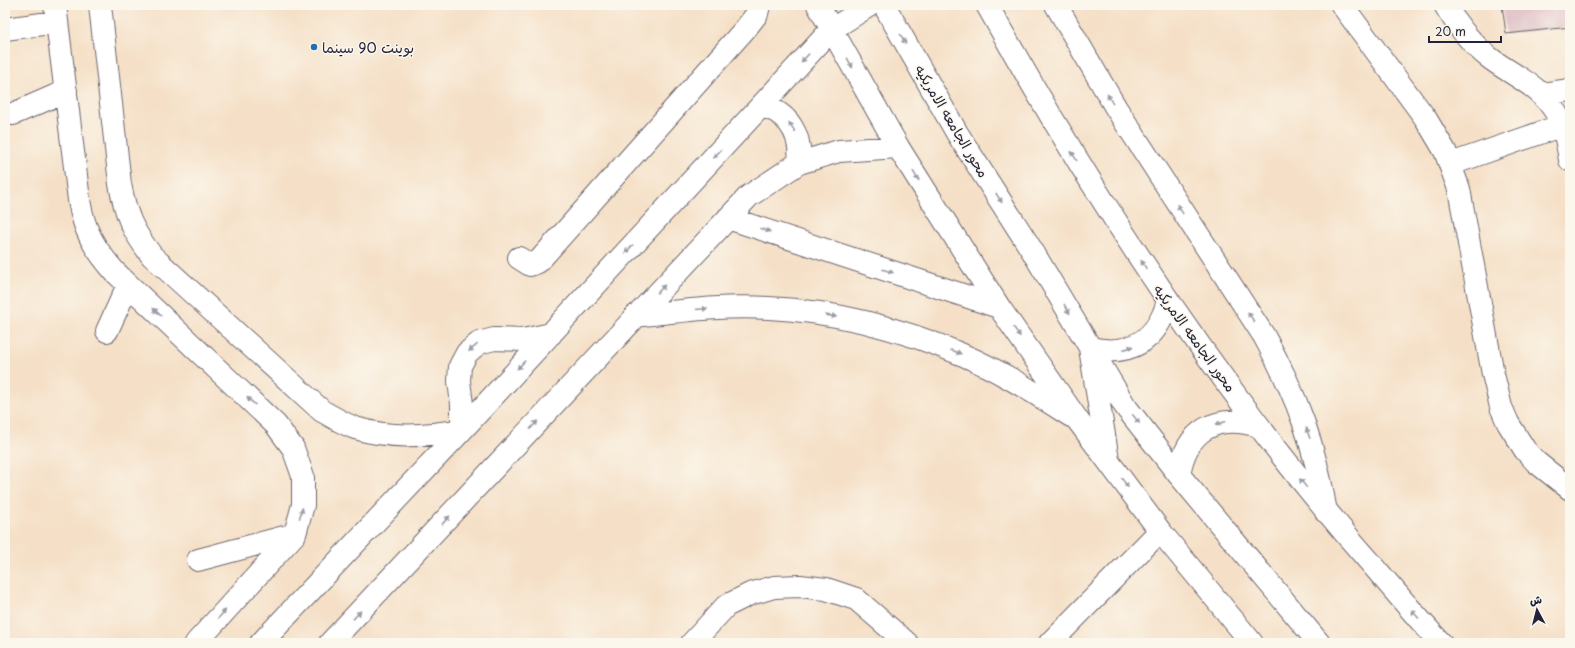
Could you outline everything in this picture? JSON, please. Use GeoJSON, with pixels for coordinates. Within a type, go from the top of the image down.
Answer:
{"type":"FeatureCollection","features":[{"type":"Feature","properties":{"kind":"street"},"geometry":{"type":"LineString","coordinates":[[100,5],[120,184],[125,210],[135,235],[152,256],[322,411],[354,428],[389,436],[425,436],[462,430]]}},
{"type":"Feature","properties":{"kind":"street"},"geometry":{"type":"LineString","coordinates":[[519,258],[530,265],[538,262],[746,28],[757,14],[759,5]]}},
{"type":"Feature","properties":{"kind":"street"},"geometry":{"type":"LineString","coordinates":[[818,5],[898,147],[999,307],[1080,422],[1160,531],[1252,643]]}},
{"type":"Feature","properties":{"kind":"street"},"geometry":{"type":"LineString","coordinates":[[261,643],[462,430],[831,30],[870,5]]}},
{"type":"Feature","properties":{"kind":"street","name":"محور الجامعه الامريكيه"},"geometry":{"type":"LineString","coordinates":[[884,5],[957,134],[1034,252],[1125,406],[1179,475],[1319,643]]}},
{"type":"Feature","properties":{"kind":"street","name":"محور الجامعه الامريكيه"},"geometry":{"type":"LineString","coordinates":[[987,5],[1038,97],[1101,200],[1168,301],[1259,426],[1326,512],[1441,643]]}},
{"type":"Feature","properties":{"kind":"street"},"geometry":{"type":"LineString","coordinates":[[1056,5],[1116,108],[1264,336],[1282,369],[1298,403],[1310,439],[1320,475],[1326,512]]}},
{"type":"Feature","properties":{"kind":"street"},"geometry":{"type":"LineString","coordinates":[[1342,5],[1433,129],[1451,164],[1460,196],[1493,374],[1501,407],[1508,423],[1525,450],[1536,462],[1569,488]]}},
{"type":"Feature","properties":{"kind":"street"},"geometry":{"type":"LineString","coordinates":[[1445,5],[1462,31],[1475,45],[1490,58],[1542,94],[1553,107],[1563,125],[1570,160]]}},
{"type":"Feature","properties":{"kind":"street"},"geometry":{"type":"LineString","coordinates":[[5,29],[56,13],[82,219],[98,253],[128,284],[276,425],[293,448],[302,476],[303,505],[295,534],[196,643]]}},
{"type":"Feature","properties":{"kind":"street"},"geometry":{"type":"LineString","coordinates":[[1542,94],[1570,90]]}},
{"type":"Feature","properties":{"kind":"street"},"geometry":{"type":"LineString","coordinates":[[13,114],[66,91]]}},
{"type":"Feature","properties":{"kind":"street"},"geometry":{"type":"LineString","coordinates":[[762,105],[773,109],[791,124],[799,143],[799,163]]}},
{"type":"Feature","properties":{"kind":"street"},"geometry":{"type":"LineString","coordinates":[[1451,164],[1563,125]]}},
{"type":"Feature","properties":{"kind":"street"},"geometry":{"type":"LineString","coordinates":[[330,643],[749,196],[799,163],[839,151],[898,147]]}},
{"type":"Feature","properties":{"kind":"street"},"geometry":{"type":"LineString","coordinates":[[728,218],[999,307]]}},
{"type":"Feature","properties":{"kind":"street"},"geometry":{"type":"LineString","coordinates":[[106,332],[128,284]]}},
{"type":"Feature","properties":{"kind":"street"},"geometry":{"type":"LineString","coordinates":[[1108,460],[1090,348],[1104,351],[1120,351],[1134,346],[1146,339],[1157,328],[1164,315],[1168,301]]}},
{"type":"Feature","properties":{"kind":"street"},"geometry":{"type":"LineString","coordinates":[[636,316],[702,308],[769,308],[842,318],[900,332],[963,355],[1022,386],[1080,422]]}},
{"type":"Feature","properties":{"kind":"street"},"geometry":{"type":"LineString","coordinates":[[462,430],[462,404],[459,381],[460,366],[467,353],[479,343],[494,339],[523,340],[551,334]]}},
{"type":"Feature","properties":{"kind":"street"},"geometry":{"type":"LineString","coordinates":[[1179,475],[1182,460],[1188,445],[1199,433],[1212,425],[1228,421],[1244,421],[1259,426]]}},
{"type":"Feature","properties":{"kind":"street"},"geometry":{"type":"LineString","coordinates":[[1050,643],[1160,531]]}},
{"type":"Feature","properties":{"kind":"street"},"geometry":{"type":"LineString","coordinates":[[198,560],[295,534]]}},
{"type":"Feature","properties":{"kind":"street"},"geometry":{"type":"LineString","coordinates":[[692,643],[726,606],[750,594],[774,587],[800,586],[826,589],[856,599],[906,643]]}},
{"type":"Feature","properties":{"kind":"building"},"geometry":{"type":"Polygon","coordinates":[[[1502,5],[1570,5],[1570,27],[1506,34],[1502,5]]]}},
{"type":"Feature","properties":{"kind":"place","name":"بوينت 90 سينما"},"geometry":{"type":"Point","coordinates":[314,47]}}]}
